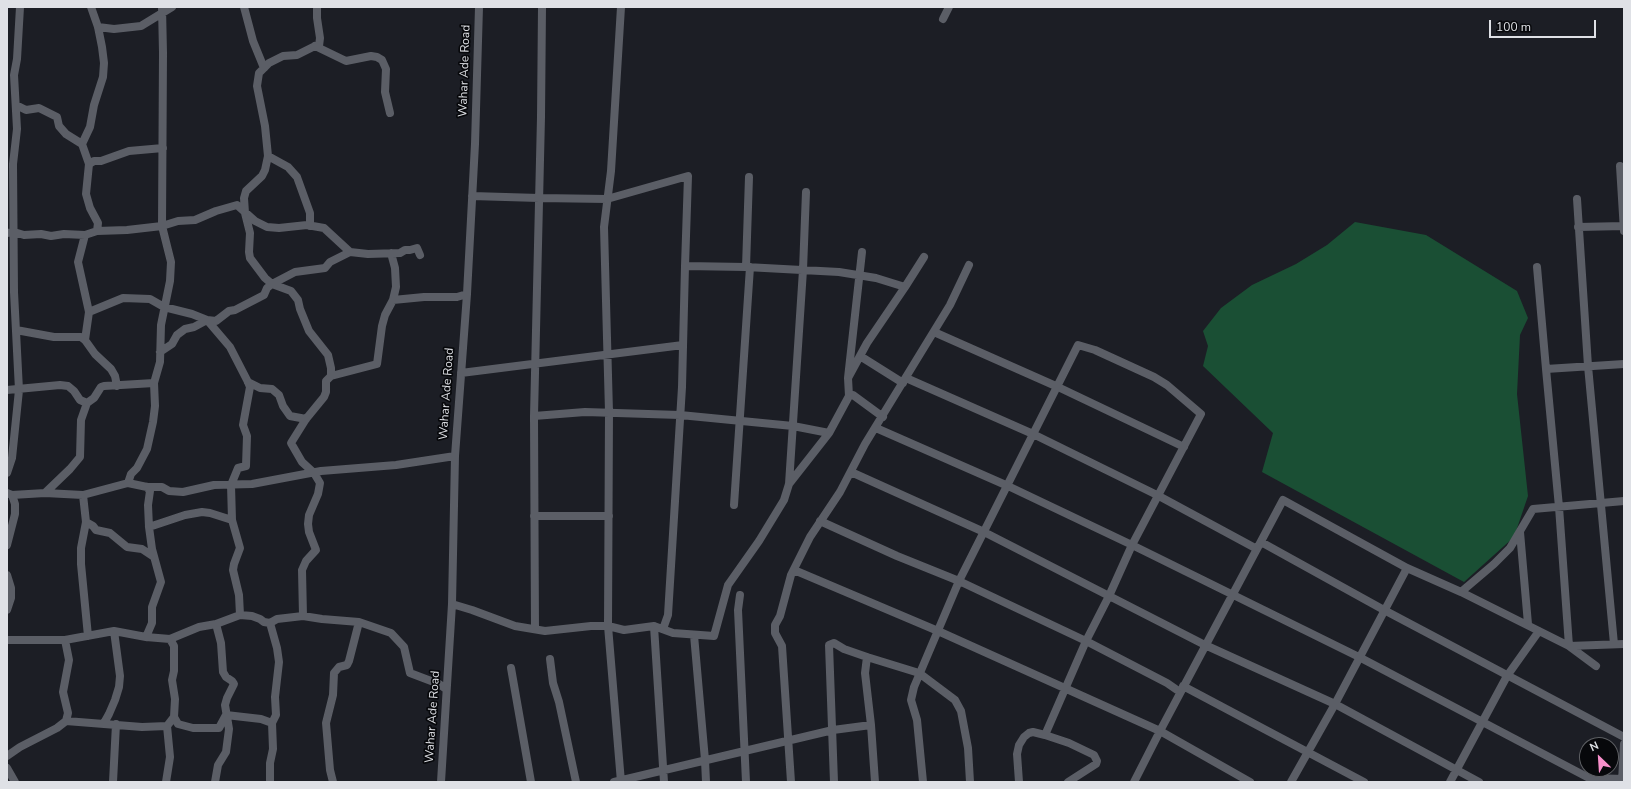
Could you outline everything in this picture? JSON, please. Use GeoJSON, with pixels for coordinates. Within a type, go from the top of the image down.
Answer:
{"type":"FeatureCollection","features":[{"type":"Feature","properties":{"kind":"street"},"geometry":{"type":"LineString","coordinates":[[7,473],[12,458],[19,390],[10,232],[13,164],[17,129],[14,75],[17,60],[20,7]]}},
{"type":"Feature","properties":{"kind":"street"},"geometry":{"type":"LineString","coordinates":[[82,144],[90,127],[94,105],[103,77],[104,63],[98,27],[91,7]]}},
{"type":"Feature","properties":{"kind":"street"},"geometry":{"type":"LineString","coordinates":[[98,27],[114,29],[140,26],[162,9],[172,7]]}},
{"type":"Feature","properties":{"kind":"street"},"geometry":{"type":"LineString","coordinates":[[244,7],[253,41],[264,68]]}},
{"type":"Feature","properties":{"kind":"street"},"geometry":{"type":"LineString","coordinates":[[317,7],[320,38],[319,46],[315,46],[297,55],[283,56],[269,63],[259,73],[257,86],[265,126],[268,156],[262,176],[246,191],[244,198],[245,212],[250,233],[250,258],[260,272],[272,284],[291,290],[298,300],[300,309],[309,330],[328,355],[331,376]]}},
{"type":"Feature","properties":{"kind":"street","name":"Wahar Ade Road"},"geometry":{"type":"LineString","coordinates":[[441,782],[452,604],[454,456],[467,294],[479,7]]}},
{"type":"Feature","properties":{"kind":"street"},"geometry":{"type":"LineString","coordinates":[[535,629],[534,416],[542,7]]}},
{"type":"Feature","properties":{"kind":"street"},"geometry":{"type":"LineString","coordinates":[[621,7],[611,171],[604,227],[609,412],[608,626],[618,781],[833,730],[871,725]]}},
{"type":"Feature","properties":{"kind":"street"},"geometry":{"type":"LineString","coordinates":[[943,19],[949,7]]}},
{"type":"Feature","properties":{"kind":"street"},"geometry":{"type":"LineString","coordinates":[[128,483],[131,474],[138,468],[147,448],[153,422],[155,406],[154,383],[158,370],[161,325],[170,281],[171,262],[162,226],[164,53],[162,9]]}},
{"type":"Feature","properties":{"kind":"street"},"geometry":{"type":"LineString","coordinates":[[315,46],[346,61],[371,56],[382,60],[386,69],[385,92],[390,113]]}},
{"type":"Feature","properties":{"kind":"street"},"geometry":{"type":"LineString","coordinates":[[16,104],[26,110],[39,108],[57,117],[59,126],[66,134],[82,144],[89,164],[86,194],[90,208],[98,223],[97,231]]}},
{"type":"Feature","properties":{"kind":"street"},"geometry":{"type":"LineString","coordinates":[[89,164],[94,161],[101,161],[129,151],[163,148]]}},
{"type":"Feature","properties":{"kind":"street"},"geometry":{"type":"LineString","coordinates":[[268,156],[288,167],[297,177],[310,213],[310,226]]}},
{"type":"Feature","properties":{"kind":"street"},"geometry":{"type":"LineString","coordinates":[[1620,166],[1624,231]]}},
{"type":"Feature","properties":{"kind":"street"},"geometry":{"type":"LineString","coordinates":[[472,196],[608,198],[688,176],[680,415],[668,615],[664,630]]}},
{"type":"Feature","properties":{"kind":"street"},"geometry":{"type":"LineString","coordinates":[[734,505],[748,267],[749,177]]}},
{"type":"Feature","properties":{"kind":"street"},"geometry":{"type":"LineString","coordinates":[[452,604],[500,621],[545,631],[591,626],[608,626],[624,630],[654,626],[673,633],[694,636],[714,636],[728,585],[759,541],[784,500],[789,484],[803,270],[806,192]]}},
{"type":"Feature","properties":{"kind":"street"},"geometry":{"type":"LineString","coordinates":[[1576,199],[1588,366],[1614,644]]}},
{"type":"Feature","properties":{"kind":"street"},"geometry":{"type":"LineString","coordinates":[[10,232],[24,235],[85,235],[97,231],[162,226],[178,221],[195,220],[237,205],[255,221],[268,227],[279,228],[287,226],[310,226],[324,228],[350,252]]}},
{"type":"Feature","properties":{"kind":"street"},"geometry":{"type":"LineString","coordinates":[[1578,227],[1624,226]]}},
{"type":"Feature","properties":{"kind":"street"},"geometry":{"type":"LineString","coordinates":[[85,235],[78,262],[89,312],[85,340]]}},
{"type":"Feature","properties":{"kind":"street"},"geometry":{"type":"LineString","coordinates":[[89,312],[123,298],[150,299],[164,307],[192,314],[207,320],[216,321],[229,311],[235,310],[264,295],[267,288],[272,284],[295,272],[325,268],[330,262],[350,252],[368,254],[400,254],[405,250],[417,248],[420,255]]}},
{"type":"Feature","properties":{"kind":"street"},"geometry":{"type":"LineString","coordinates":[[789,484],[830,433],[849,396],[848,378],[862,252]]}},
{"type":"Feature","properties":{"kind":"street"},"geometry":{"type":"LineString","coordinates":[[303,616],[302,570],[306,561],[316,550],[308,524],[309,515],[318,494],[320,483],[314,473],[302,462],[291,443],[306,419],[324,397],[326,392],[326,381],[331,376],[377,364],[382,326],[385,315],[393,300],[396,278],[391,253]]}},
{"type":"Feature","properties":{"kind":"street"},"geometry":{"type":"LineString","coordinates":[[848,378],[860,356],[924,257]]}},
{"type":"Feature","properties":{"kind":"street"},"geometry":{"type":"LineString","coordinates":[[791,782],[790,740],[782,646],[776,633],[775,625],[780,616],[794,570],[803,549],[840,492],[883,416],[950,305],[969,265]]}},
{"type":"Feature","properties":{"kind":"street"},"geometry":{"type":"LineString","coordinates":[[685,266],[748,267],[839,272],[876,278],[905,287]]}},
{"type":"Feature","properties":{"kind":"street"},"geometry":{"type":"LineString","coordinates":[[1537,268],[1560,507],[1569,646]]}},
{"type":"Feature","properties":{"kind":"street"},"geometry":{"type":"LineString","coordinates":[[393,300],[424,297],[457,297],[467,294]]}},
{"type":"Feature","properties":{"kind":"street"},"geometry":{"type":"LineString","coordinates":[[160,352],[170,346],[174,341],[174,338],[185,329],[194,328],[207,320]]}},
{"type":"Feature","properties":{"kind":"street"},"geometry":{"type":"LineString","coordinates":[[207,320],[230,348],[250,387],[243,425],[247,436],[246,466],[238,468],[231,485],[232,520],[240,548],[233,570],[239,595],[240,615]]}},
{"type":"Feature","properties":{"kind":"street"},"geometry":{"type":"LineString","coordinates":[[16,330],[54,337],[81,337],[95,354],[111,369],[118,386]]}},
{"type":"Feature","properties":{"kind":"street"},"geometry":{"type":"LineString","coordinates":[[934,332],[1058,387],[1184,447]]}},
{"type":"Feature","properties":{"kind":"street"},"geometry":{"type":"LineString","coordinates":[[461,373],[683,345]]}},
{"type":"Feature","properties":{"kind":"street"},"geometry":{"type":"LineString","coordinates":[[923,782],[917,720],[911,700],[919,673],[959,581],[1078,345],[1096,350],[1167,385],[1201,414],[1132,545],[1109,596],[1086,641],[1045,735]]}},
{"type":"Feature","properties":{"kind":"street"},"geometry":{"type":"LineString","coordinates":[[860,356],[905,381],[1033,434],[1157,495],[1257,549]]}},
{"type":"Feature","properties":{"kind":"street"},"geometry":{"type":"LineString","coordinates":[[1546,369],[1624,364]]}},
{"type":"Feature","properties":{"kind":"street"},"geometry":{"type":"LineString","coordinates":[[248,382],[260,388],[272,389],[279,395],[283,406],[290,416],[306,419]]}},
{"type":"Feature","properties":{"kind":"street"},"geometry":{"type":"LineString","coordinates":[[45,493],[70,469],[80,456],[81,420],[87,402],[94,398],[101,387],[154,383]]}},
{"type":"Feature","properties":{"kind":"street"},"geometry":{"type":"LineString","coordinates":[[7,390],[60,385],[68,386],[74,391],[80,400],[87,402]]}},
{"type":"Feature","properties":{"kind":"street"},"geometry":{"type":"LineString","coordinates":[[849,396],[853,396],[883,416]]}},
{"type":"Feature","properties":{"kind":"street"},"geometry":{"type":"LineString","coordinates":[[534,416],[585,412],[680,415],[793,426],[830,433]]}},
{"type":"Feature","properties":{"kind":"street"},"geometry":{"type":"LineString","coordinates":[[876,428],[1008,486],[1132,545],[1232,596],[1359,657],[1588,780],[1623,780],[1624,744]]}},
{"type":"Feature","properties":{"kind":"street"},"geometry":{"type":"LineString","coordinates":[[7,545],[15,514],[15,504],[10,494],[45,493],[83,496],[128,483],[147,487],[162,487],[169,491],[183,492],[214,486],[252,484],[314,473],[396,465],[454,456]]}},
{"type":"Feature","properties":{"kind":"street"},"geometry":{"type":"LineString","coordinates":[[851,472],[984,532],[1205,645],[1335,704],[1479,782]]}},
{"type":"Feature","properties":{"kind":"street"},"geometry":{"type":"LineString","coordinates":[[146,637],[152,623],[152,607],[161,582],[148,527],[150,491],[147,487]]}},
{"type":"Feature","properties":{"kind":"street"},"geometry":{"type":"LineString","coordinates":[[83,496],[86,522],[81,548],[81,564],[88,636]]}},
{"type":"Feature","properties":{"kind":"street"},"geometry":{"type":"LineString","coordinates":[[1136,781],[1160,731],[1283,500],[1346,536],[1407,568],[1528,624],[1569,646],[1596,666]]}},
{"type":"Feature","properties":{"kind":"street"},"geometry":{"type":"LineString","coordinates":[[1461,592],[1494,564],[1510,548],[1533,509],[1624,502]]}},
{"type":"Feature","properties":{"kind":"street"},"geometry":{"type":"LineString","coordinates":[[148,527],[193,513],[202,512],[232,520]]}},
{"type":"Feature","properties":{"kind":"street"},"geometry":{"type":"LineString","coordinates":[[534,516],[608,516]]}},
{"type":"Feature","properties":{"kind":"street"},"geometry":{"type":"LineString","coordinates":[[820,521],[897,556],[959,581],[1086,641],[1364,782]]}},
{"type":"Feature","properties":{"kind":"street"},"geometry":{"type":"LineString","coordinates":[[86,522],[93,526],[96,530],[110,533],[127,547],[142,549],[155,557]]}},
{"type":"Feature","properties":{"kind":"street"},"geometry":{"type":"LineString","coordinates":[[1520,532],[1528,624]]}},
{"type":"Feature","properties":{"kind":"street"},"geometry":{"type":"LineString","coordinates":[[1261,542],[1384,610],[1624,737]]}},
{"type":"Feature","properties":{"kind":"street"},"geometry":{"type":"LineString","coordinates":[[1291,782],[1335,704],[1407,568]]}},
{"type":"Feature","properties":{"kind":"street"},"geometry":{"type":"LineString","coordinates":[[794,570],[938,631],[1160,731],[1250,782]]}},
{"type":"Feature","properties":{"kind":"street"},"geometry":{"type":"LineString","coordinates":[[7,574],[11,588],[11,598],[7,610]]}},
{"type":"Feature","properties":{"kind":"street"},"geometry":{"type":"LineString","coordinates":[[740,595],[738,610],[746,782]]}},
{"type":"Feature","properties":{"kind":"street"},"geometry":{"type":"LineString","coordinates":[[7,640],[65,640],[114,631],[146,637],[170,639],[199,627],[216,624],[240,615],[252,616],[264,622],[270,623],[277,619],[303,616],[359,622],[391,633],[404,647],[410,673],[439,684],[446,689]]}},
{"type":"Feature","properties":{"kind":"street"},"geometry":{"type":"LineString","coordinates":[[333,782],[330,770],[326,723],[333,695],[334,673],[349,662],[359,622]]}},
{"type":"Feature","properties":{"kind":"street"},"geometry":{"type":"LineString","coordinates":[[270,623],[279,662],[275,697],[276,715],[272,723],[273,746],[270,762],[270,782]]}},
{"type":"Feature","properties":{"kind":"street"},"geometry":{"type":"LineString","coordinates":[[215,782],[218,765],[226,752],[229,729],[226,716],[226,701],[234,684],[223,672],[222,643],[216,624]]}},
{"type":"Feature","properties":{"kind":"street"},"geometry":{"type":"LineString","coordinates":[[654,626],[664,782]]}},
{"type":"Feature","properties":{"kind":"street"},"geometry":{"type":"LineString","coordinates":[[104,723],[115,700],[119,687],[118,661],[114,631]]}},
{"type":"Feature","properties":{"kind":"street"},"geometry":{"type":"LineString","coordinates":[[1450,782],[1507,676],[1539,631]]}},
{"type":"Feature","properties":{"kind":"street"},"geometry":{"type":"LineString","coordinates":[[694,636],[706,760],[706,782]]}},
{"type":"Feature","properties":{"kind":"street"},"geometry":{"type":"LineString","coordinates":[[170,639],[174,646],[174,671],[172,680],[175,699],[174,717],[178,724],[193,728],[218,728],[226,716]]}},
{"type":"Feature","properties":{"kind":"street"},"geometry":{"type":"LineString","coordinates":[[7,756],[20,747],[57,728],[66,721],[68,713],[63,692],[63,685],[69,660],[65,640]]}},
{"type":"Feature","properties":{"kind":"street"},"geometry":{"type":"LineString","coordinates":[[834,782],[829,645],[834,643],[844,649],[866,657],[919,673],[955,700],[962,711],[968,748],[970,782]]}},
{"type":"Feature","properties":{"kind":"street"},"geometry":{"type":"LineString","coordinates":[[1569,646],[1624,644]]}},
{"type":"Feature","properties":{"kind":"street"},"geometry":{"type":"LineString","coordinates":[[866,657],[865,673],[871,725],[875,782]]}},
{"type":"Feature","properties":{"kind":"street"},"geometry":{"type":"LineString","coordinates":[[550,659],[553,683],[559,702],[576,782]]}},
{"type":"Feature","properties":{"kind":"street"},"geometry":{"type":"LineString","coordinates":[[511,668],[531,782]]}},
{"type":"Feature","properties":{"kind":"street"},"geometry":{"type":"LineString","coordinates":[[226,716],[256,718],[272,723]]}},
{"type":"Feature","properties":{"kind":"street"},"geometry":{"type":"LineString","coordinates":[[166,782],[170,757],[167,726],[174,717]]}},
{"type":"Feature","properties":{"kind":"street"},"geometry":{"type":"LineString","coordinates":[[66,721],[142,727],[167,726]]}},
{"type":"Feature","properties":{"kind":"street"},"geometry":{"type":"LineString","coordinates":[[113,782],[116,724]]}},
{"type":"Feature","properties":{"kind":"street"},"geometry":{"type":"LineString","coordinates":[[1019,782],[1017,754],[1019,745],[1024,737],[1033,732],[1069,743],[1094,756],[1097,761],[1096,764],[1068,782]]}},
{"type":"Feature","properties":{"kind":"street"},"geometry":{"type":"LineString","coordinates":[[7,768],[15,782]]}},
{"type":"Feature","properties":{"kind":"green space"},"geometry":{"type":"Polygon","coordinates":[[[1355,222],[1426,235],[1517,291],[1528,318],[1520,335],[1517,394],[1528,496],[1514,537],[1464,582],[1262,472],[1273,433],[1203,366],[1208,346],[1203,331],[1221,308],[1252,285],[1296,264],[1327,245],[1355,222]]]}}]}
